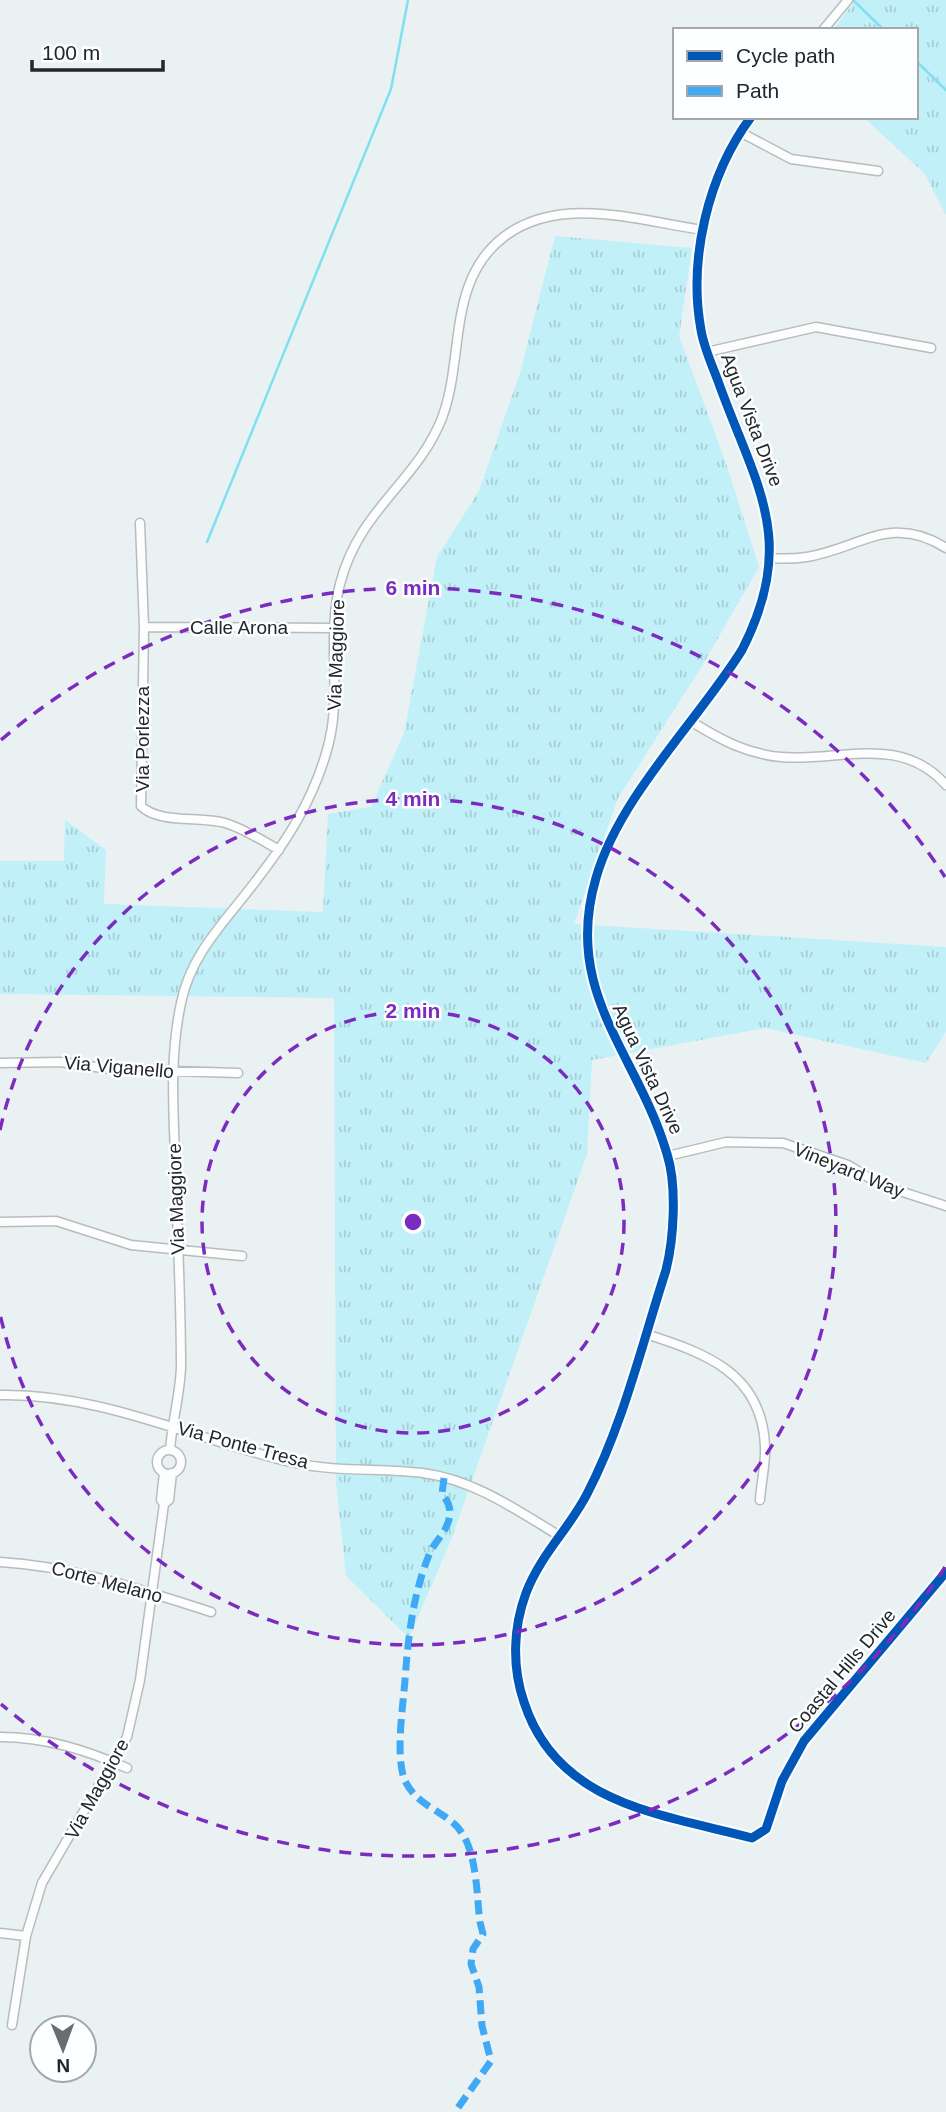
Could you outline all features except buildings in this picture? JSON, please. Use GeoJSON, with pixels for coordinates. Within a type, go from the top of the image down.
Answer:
{"type":"FeatureCollection","features":[{"type":"Feature","properties":{"kind":"street"},"geometry":{"type":"LineString","coordinates":[[825,28],[848,0]]}},
{"type":"Feature","properties":{"kind":"street","name":"Agua Vista Drive"},"geometry":{"type":"LineString","coordinates":[[750,119],[740,132],[714,189],[703,230],[698,291],[701,332],[707,352],[762,492],[769,529],[769,558],[763,598],[749,635],[733,664],[623,818],[607,848],[592,890],[588,929],[591,969],[603,1015],[655,1121],[668,1156],[674,1218],[672,1244],[646,1334],[605,1456],[586,1497],[558,1535],[525,1596],[516,1646],[520,1692],[533,1726],[548,1751],[569,1773],[607,1797],[752,1838],[759,1836]]}},
{"type":"Feature","properties":{"kind":"street"},"geometry":{"type":"LineString","coordinates":[[740,132],[791,159],[878,170]]}},
{"type":"Feature","properties":{"kind":"street","name":"Via Maggiore"},"geometry":{"type":"LineString","coordinates":[[170,1450],[181,1368],[172,1072],[180,1005],[192,967],[212,935],[279,850],[309,803],[328,747],[335,708],[335,628],[340,585],[360,533],[422,455],[441,422],[450,392],[464,295],[477,267],[490,250],[525,224],[565,213],[586,213],[703,230]]}},
{"type":"Feature","properties":{"kind":"street"},"geometry":{"type":"LineString","coordinates":[[707,352],[816,327],[931,348]]}},
{"type":"Feature","properties":{"kind":"street","name":"Via Porlezza"},"geometry":{"type":"LineString","coordinates":[[140,523],[144,627],[141,806],[150,815],[210,819],[242,828],[279,850]]}},
{"type":"Feature","properties":{"kind":"street"},"geometry":{"type":"LineString","coordinates":[[769,558],[807,557],[867,536],[887,532],[922,536],[946,548]]}},
{"type":"Feature","properties":{"kind":"street","name":"Calle Arona"},"geometry":{"type":"LineString","coordinates":[[144,627],[335,628]]}},
{"type":"Feature","properties":{"kind":"street"},"geometry":{"type":"LineString","coordinates":[[692,722],[736,747],[771,756],[877,752],[904,757],[929,769],[946,785]]}},
{"type":"Feature","properties":{"kind":"street","name":"Via Viganello"},"geometry":{"type":"LineString","coordinates":[[0,1063],[60,1062],[101,1068],[238,1073]]}},
{"type":"Feature","properties":{"kind":"street","name":"Vineyard Way"},"geometry":{"type":"LineString","coordinates":[[668,1156],[726,1143],[783,1143],[839,1162],[881,1185],[946,1206]]}},
{"type":"Feature","properties":{"kind":"street"},"geometry":{"type":"LineString","coordinates":[[0,1222],[56,1221],[131,1245],[242,1256]]}},
{"type":"Feature","properties":{"kind":"street"},"geometry":{"type":"LineString","coordinates":[[646,1334],[710,1357],[736,1377],[749,1394],[764,1434],[760,1500]]}},
{"type":"Feature","properties":{"kind":"street","name":"Via Ponte Tresa"},"geometry":{"type":"LineString","coordinates":[[0,1395],[71,1401],[172,1426],[297,1463],[444,1478],[479,1488],[558,1535]]}},
{"type":"Feature","properties":{"kind":"street"},"geometry":{"type":"LineString","coordinates":[[170,1450],[177,1452],[181,1462],[168,1473],[159,1468],[158,1457],[170,1450]]}},
{"type":"Feature","properties":{"kind":"street","name":"Via Maggiore"},"geometry":{"type":"LineString","coordinates":[[12,2025],[26,1936],[42,1883],[127,1737],[138,1691],[164,1504],[161,1500],[168,1473]]}},
{"type":"Feature","properties":{"kind":"street","name":"Corte Melano"},"geometry":{"type":"LineString","coordinates":[[0,1562],[46,1565],[153,1592],[211,1612]]}},
{"type":"Feature","properties":{"kind":"street","name":"Coastal Hills Drive"},"geometry":{"type":"LineString","coordinates":[[759,1836],[766,1829],[782,1781],[804,1741],[946,1572]]}},
{"type":"Feature","properties":{"kind":"street"},"geometry":{"type":"LineString","coordinates":[[0,1737],[70,1746],[127,1768]]}},
{"type":"Feature","properties":{"kind":"street"},"geometry":{"type":"LineString","coordinates":[[0,1933],[26,1936]]}},
{"type":"Feature","properties":{"kind":"green space"},"geometry":{"type":"Polygon","coordinates":[[[856,0],[946,0],[946,215],[924,173],[865,119],[918,119],[918,28],[835,28],[856,0]]]}},
{"type":"Feature","properties":{"kind":"green space"},"geometry":{"type":"Polygon","coordinates":[[[555,236],[692,248],[679,336],[726,463],[759,567],[702,666],[618,798],[574,924],[946,947],[946,1032],[926,1063],[765,1028],[592,1060],[587,1154],[451,1540],[409,1638],[346,1576],[336,1484],[334,998],[0,994],[0,861],[64,861],[65,820],[106,850],[104,904],[323,912],[328,814],[371,807],[404,733],[437,557],[479,491],[520,373],[555,236]]]}},
{"type":"Feature","properties":{"kind":"waterway"},"geometry":{"type":"LineString","coordinates":[[207,542],[391,89],[408,0]]}},
{"type":"Feature","properties":{"kind":"waterway"},"geometry":{"type":"LineString","coordinates":[[853,0],[882,28]]}},
{"type":"Feature","properties":{"kind":"waterway"},"geometry":{"type":"LineString","coordinates":[[918,63],[946,90]]}},
{"type":"Feature","properties":{"kind":"marked path"},"geometry":{"type":"LineString","coordinates":[[444,1478],[442,1494],[449,1505],[450,1513],[423,1570],[415,1601],[401,1717],[400,1759],[409,1789],[461,1831],[467,1842],[474,1869],[483,1934],[473,1949],[471,1964],[479,1987],[482,2026],[491,2061],[455,2112]]}},
{"type":"Feature","properties":{"kind":"cycle path"},"geometry":{"type":"LineString","coordinates":[[750,119],[723,165],[705,219],[697,275],[698,303],[706,350],[757,482],[765,512],[769,543],[768,575],[759,611],[742,650],[640,789],[622,818],[596,878],[588,919],[589,956],[596,989],[608,1022],[654,1118],[667,1154],[673,1196],[671,1243],[666,1270],[631,1384],[600,1468],[572,1519],[539,1566],[526,1593],[516,1634],[520,1689],[540,1736],[561,1763],[587,1784],[617,1800],[649,1812],[752,1838],[766,1829],[782,1781],[804,1741],[946,1572]]}}]}
